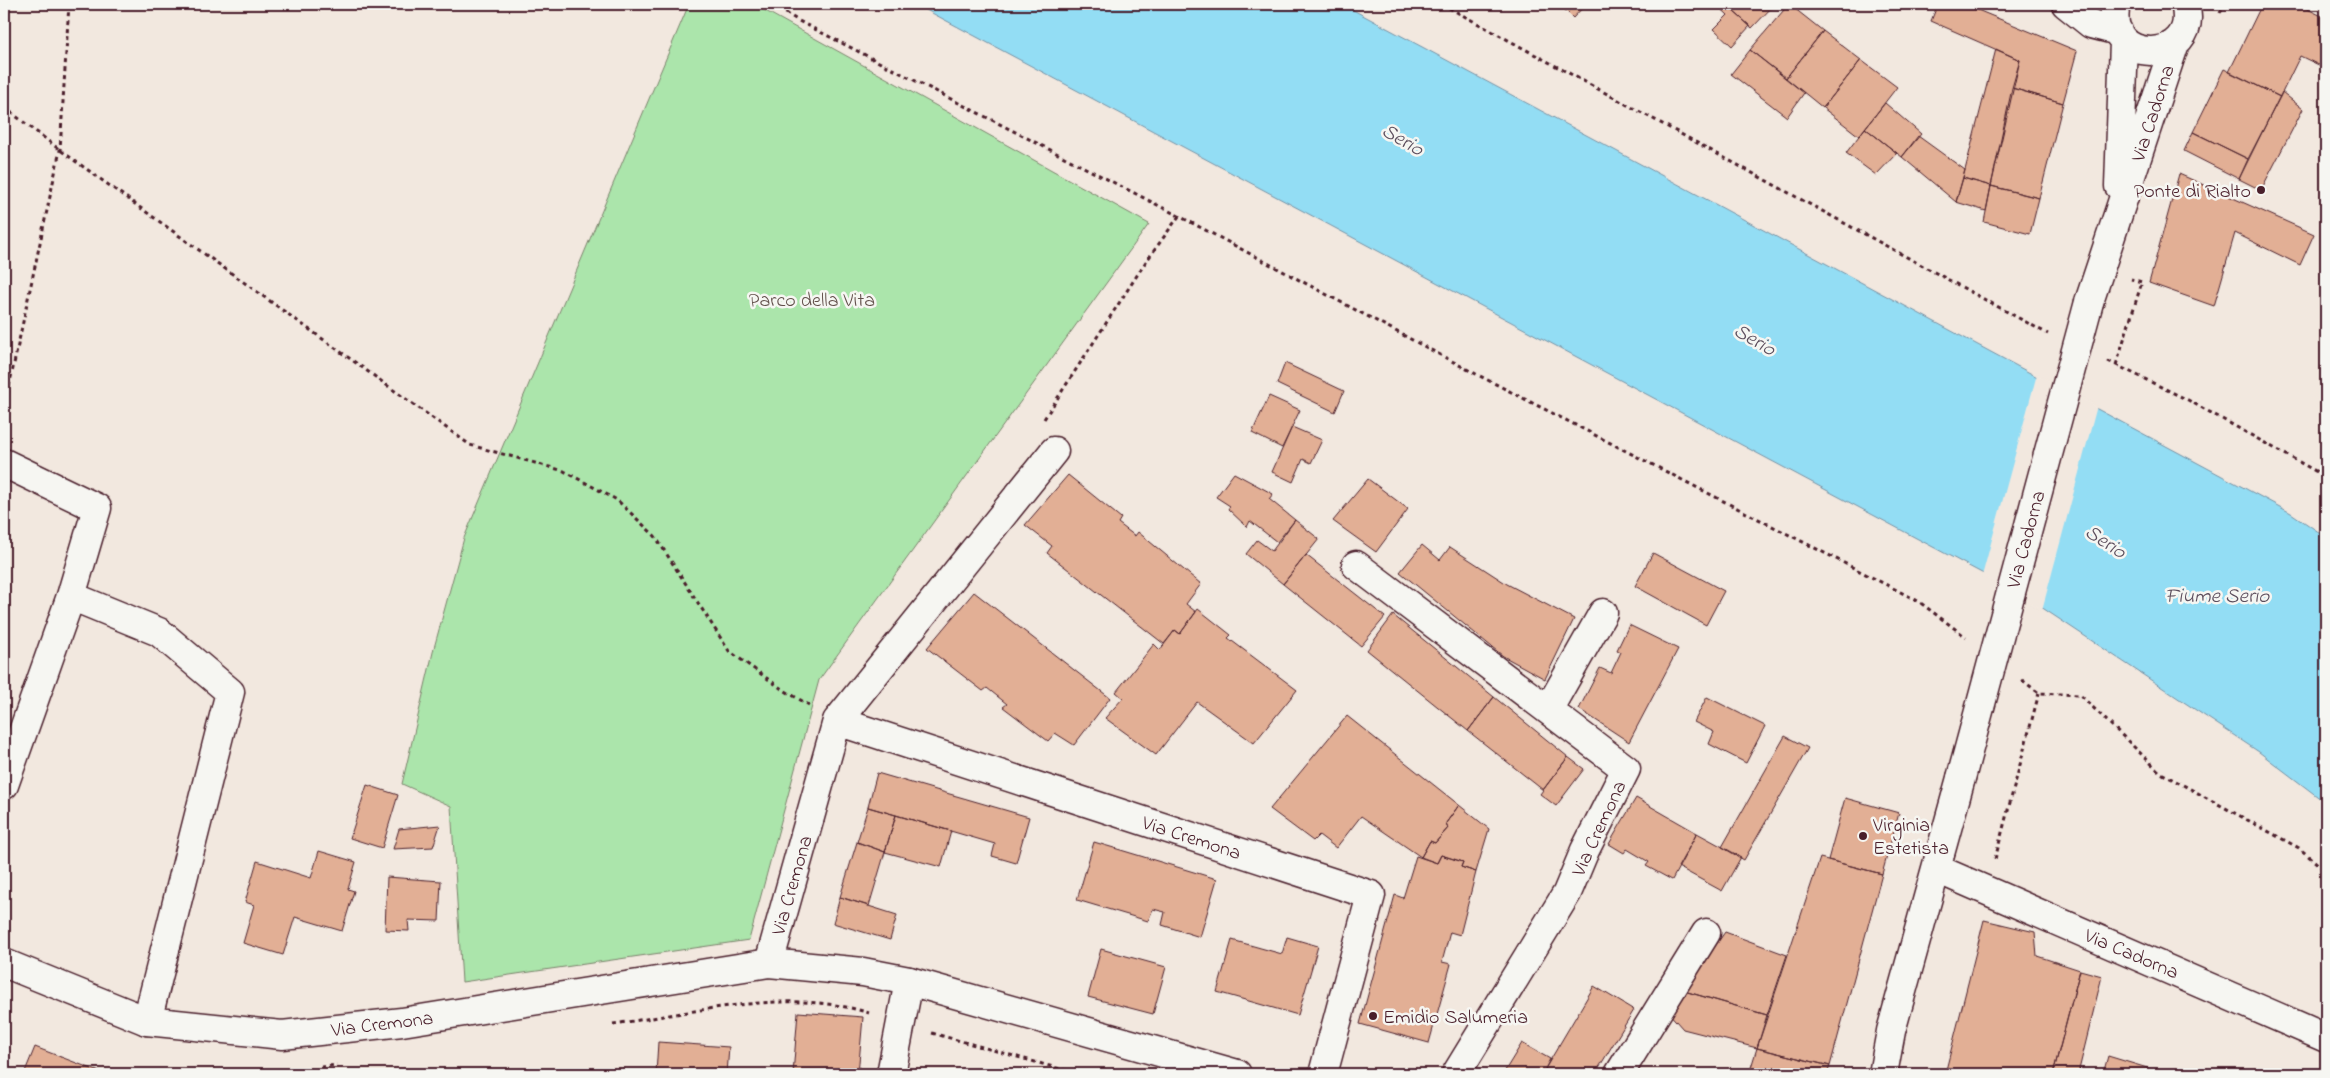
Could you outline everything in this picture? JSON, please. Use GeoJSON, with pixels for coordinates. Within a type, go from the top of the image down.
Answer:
{"type":"FeatureCollection","features":[{"type":"Feature","properties":{"kind":"street"},"geometry":{"type":"LineString","coordinates":[[2066,4],[2090,24],[2121,36],[2143,51],[2154,52],[2165,49],[2175,43]]}},
{"type":"Feature","properties":{"kind":"street","name":"Via Cadorna"},"geometry":{"type":"LineString","coordinates":[[2116,4],[2115,22],[2121,36],[2119,212]]}},
{"type":"Feature","properties":{"kind":"street","name":"Via Cadorna"},"geometry":{"type":"LineString","coordinates":[[1883,1074],[1891,1031],[1937,869],[2089,302],[2175,43],[2187,23],[2188,6]]}},
{"type":"Feature","properties":{"kind":"street","name":"Via Cremona"},"geometry":{"type":"LineString","coordinates":[[769,963],[837,721],[1054,451]]}},
{"type":"Feature","properties":{"kind":"street"},"geometry":{"type":"LineString","coordinates":[[4,463],[97,508],[71,596],[4,785]]}},
{"type":"Feature","properties":{"kind":"street","name":"Via Cremona"},"geometry":{"type":"LineString","coordinates":[[1356,565],[1626,769],[1585,850],[1567,893],[1456,1074]]}},
{"type":"Feature","properties":{"kind":"street"},"geometry":{"type":"LineString","coordinates":[[71,596],[159,632],[230,692],[147,1020]]}},
{"type":"Feature","properties":{"kind":"street"},"geometry":{"type":"LineString","coordinates":[[1548,710],[1603,613]]}},
{"type":"Feature","properties":{"kind":"street","name":"Via Cremona"},"geometry":{"type":"LineString","coordinates":[[837,721],[1371,895],[1322,1074]]}},
{"type":"Feature","properties":{"kind":"street","name":"Via Cadorna"},"geometry":{"type":"LineString","coordinates":[[1937,869],[2326,1038]]}},
{"type":"Feature","properties":{"kind":"street"},"geometry":{"type":"LineString","coordinates":[[1619,1074],[1706,933]]}},
{"type":"Feature","properties":{"kind":"street","name":"Via Cremona"},"geometry":{"type":"LineString","coordinates":[[4,963],[147,1020],[282,1034],[402,1022],[769,963],[863,972],[909,981],[1237,1074]]}},
{"type":"Feature","properties":{"kind":"street"},"geometry":{"type":"LineString","coordinates":[[891,1074],[909,981]]}},
{"type":"Feature","properties":{"kind":"street","name":"Via Cadorna"},"geometry":{"type":"LineString","coordinates":[[1874,1074],[1891,1031]]}},
{"type":"Feature","properties":{"kind":"path"},"geometry":{"type":"LineString","coordinates":[[4,410],[60,150],[70,4]]}},
{"type":"Feature","properties":{"kind":"path"},"geometry":{"type":"LineString","coordinates":[[772,4],[797,20],[1179,216],[1478,375],[1918,600]]}},
{"type":"Feature","properties":{"kind":"path"},"geometry":{"type":"LineString","coordinates":[[1442,4],[2041,332]]}},
{"type":"Feature","properties":{"kind":"path"},"geometry":{"type":"LineString","coordinates":[[4,106],[60,150],[470,445],[564,471],[617,500],[655,536],[728,650],[782,689],[837,721]]}},
{"type":"Feature","properties":{"kind":"path"},"geometry":{"type":"LineString","coordinates":[[1054,451],[1044,419],[1139,271],[1179,216]]}},
{"type":"Feature","properties":{"kind":"path"},"geometry":{"type":"LineString","coordinates":[[2125,278],[2142,282],[2116,365],[2188,400],[2326,477]]}},
{"type":"Feature","properties":{"kind":"path"},"geometry":{"type":"LineString","coordinates":[[1986,890],[2039,693],[2080,695],[2161,773],[2299,848],[2326,871]]}},
{"type":"Feature","properties":{"kind":"green space","name":"Parco della Vita"},"geometry":{"type":"Polygon","coordinates":[[[689,4],[753,4],[1149,224],[819,680],[749,940],[462,982],[451,806],[402,784],[434,648],[464,538],[689,4]]]}},
{"type":"Feature","properties":{"kind":"water","name":"Fiume Serio"},"geometry":{"type":"Polygon","coordinates":[[[915,4],[1342,4],[2291,513],[2326,537],[2326,803],[2259,752],[2023,595],[915,4]]]}},
{"type":"Feature","properties":{"kind":"pier"},"geometry":{"type":"Polygon","coordinates":[[[2037,374],[2097,406],[2042,610],[1982,576],[2037,374]]]}},
{"type":"Feature","properties":{"kind":"building"},"geometry":{"type":"Polygon","coordinates":[[[1559,4],[1586,4],[1573,18],[1559,4]]]}},
{"type":"Feature","properties":{"kind":"building"},"geometry":{"type":"Polygon","coordinates":[[[1716,4],[1738,4],[1732,10],[1750,26],[1732,46],[1714,29],[1728,15],[1716,4]]]}},
{"type":"Feature","properties":{"kind":"building"},"geometry":{"type":"Polygon","coordinates":[[[1738,4],[1775,4],[1752,28],[1732,10],[1738,4]]]}},
{"type":"Feature","properties":{"kind":"building"},"geometry":{"type":"Polygon","coordinates":[[[1789,4],[1823,31],[1786,78],[1750,50],[1789,4]]]}},
{"type":"Feature","properties":{"kind":"building"},"geometry":{"type":"Polygon","coordinates":[[[1938,4],[1963,4],[2077,51],[2063,103],[2012,88],[2020,60],[1931,21],[1938,4]]]}},
{"type":"Feature","properties":{"kind":"building"},"geometry":{"type":"Polygon","coordinates":[[[2262,4],[2297,4],[2326,18],[2326,60],[2323,67],[2300,56],[2280,97],[2229,72],[2262,4]]]}},
{"type":"Feature","properties":{"kind":"building"},"geometry":{"type":"Polygon","coordinates":[[[1823,31],[1861,60],[1823,108],[1786,78],[1823,31]]]}},
{"type":"Feature","properties":{"kind":"building"},"geometry":{"type":"Polygon","coordinates":[[[1996,49],[2020,60],[1991,186],[1963,178],[1996,49]]]}},
{"type":"Feature","properties":{"kind":"building"},"geometry":{"type":"Polygon","coordinates":[[[1750,50],[1804,93],[1787,117],[1731,74],[1750,50]]]}},
{"type":"Feature","properties":{"kind":"building"},"geometry":{"type":"Polygon","coordinates":[[[1861,60],[1897,87],[1859,136],[1823,108],[1861,60]]]}},
{"type":"Feature","properties":{"kind":"building"},"geometry":{"type":"Polygon","coordinates":[[[2224,69],[2280,97],[2248,159],[2193,132],[2224,69]]]}},
{"type":"Feature","properties":{"kind":"building"},"geometry":{"type":"Polygon","coordinates":[[[2012,88],[2063,103],[2039,198],[1991,186],[2012,88]]]}},
{"type":"Feature","properties":{"kind":"building"},"geometry":{"type":"Polygon","coordinates":[[[2282,92],[2303,109],[2261,190],[2239,179],[2282,92]]]}},
{"type":"Feature","properties":{"kind":"building"},"geometry":{"type":"Polygon","coordinates":[[[1885,103],[1921,134],[1902,157],[1865,128],[1885,103]]]}},
{"type":"Feature","properties":{"kind":"building"},"geometry":{"type":"Polygon","coordinates":[[[1865,128],[1897,153],[1876,175],[1846,153],[1865,128]]]}},
{"type":"Feature","properties":{"kind":"building"},"geometry":{"type":"Polygon","coordinates":[[[2193,132],[2248,159],[2239,179],[2184,151],[2193,132]]]}},
{"type":"Feature","properties":{"kind":"building"},"geometry":{"type":"Polygon","coordinates":[[[1918,136],[1965,170],[1956,202],[1902,157],[1918,136]]]}},
{"type":"Feature","properties":{"kind":"building"},"geometry":{"type":"Polygon","coordinates":[[[2179,174],[2314,234],[2300,265],[2235,233],[2214,306],[2149,283],[2179,174]]]}},
{"type":"Feature","properties":{"kind":"building"},"geometry":{"type":"Polygon","coordinates":[[[1963,178],[1991,186],[1986,211],[1956,202],[1963,178]]]}},
{"type":"Feature","properties":{"kind":"building"},"geometry":{"type":"Polygon","coordinates":[[[1991,186],[2039,198],[2030,234],[1984,222],[1991,186]]]}},
{"type":"Feature","properties":{"kind":"building"},"geometry":{"type":"Polygon","coordinates":[[[1285,363],[1344,391],[1335,412],[1277,384],[1285,363]]]}},
{"type":"Feature","properties":{"kind":"building"},"geometry":{"type":"Polygon","coordinates":[[[1269,396],[1300,410],[1282,448],[1252,433],[1269,396]]]}},
{"type":"Feature","properties":{"kind":"building"},"geometry":{"type":"Polygon","coordinates":[[[1292,427],[1322,440],[1311,463],[1303,459],[1293,482],[1272,472],[1292,427]]]}},
{"type":"Feature","properties":{"kind":"building"},"geometry":{"type":"Polygon","coordinates":[[[1234,473],[1273,494],[1269,499],[1295,520],[1277,542],[1250,521],[1247,527],[1228,509],[1230,506],[1216,497],[1234,473]]]}},
{"type":"Feature","properties":{"kind":"building"},"geometry":{"type":"Polygon","coordinates":[[[1068,475],[1121,518],[1118,523],[1135,536],[1138,532],[1201,584],[1186,604],[1196,612],[1180,634],[1175,630],[1164,644],[1047,553],[1052,546],[1025,525],[1068,475]]]}},
{"type":"Feature","properties":{"kind":"building"},"geometry":{"type":"Polygon","coordinates":[[[1368,479],[1408,509],[1376,552],[1333,521],[1368,479]]]}},
{"type":"Feature","properties":{"kind":"building"},"geometry":{"type":"Polygon","coordinates":[[[1295,520],[1319,539],[1283,584],[1246,554],[1257,540],[1272,551],[1295,520]]]}},
{"type":"Feature","properties":{"kind":"building"},"geometry":{"type":"Polygon","coordinates":[[[1422,545],[1440,560],[1450,547],[1507,584],[1574,619],[1545,679],[1503,656],[1400,572],[1422,545]]]}},
{"type":"Feature","properties":{"kind":"building"},"geometry":{"type":"Polygon","coordinates":[[[1653,553],[1724,591],[1706,625],[1635,586],[1653,553]]]}},
{"type":"Feature","properties":{"kind":"building"},"geometry":{"type":"Polygon","coordinates":[[[1306,555],[1385,617],[1361,646],[1283,584],[1306,555]]]}},
{"type":"Feature","properties":{"kind":"building"},"geometry":{"type":"Polygon","coordinates":[[[974,592],[1110,698],[1074,745],[1055,733],[1048,741],[1003,707],[1007,704],[987,688],[983,691],[927,648],[974,592]]]}},
{"type":"Feature","properties":{"kind":"building"},"geometry":{"type":"Polygon","coordinates":[[[1198,609],[1231,635],[1228,638],[1297,690],[1254,743],[1197,702],[1156,755],[1105,718],[1123,698],[1116,692],[1154,644],[1160,650],[1175,630],[1180,634],[1198,609]]]}},
{"type":"Feature","properties":{"kind":"building"},"geometry":{"type":"Polygon","coordinates":[[[1393,615],[1494,697],[1468,731],[1367,650],[1393,615]]]}},
{"type":"Feature","properties":{"kind":"building"},"geometry":{"type":"Polygon","coordinates":[[[1629,625],[1678,649],[1629,742],[1579,709],[1600,668],[1611,673],[1621,652],[1617,650],[1629,625]]]}},
{"type":"Feature","properties":{"kind":"building"},"geometry":{"type":"Polygon","coordinates":[[[1494,697],[1568,757],[1543,790],[1468,731],[1494,697]]]}},
{"type":"Feature","properties":{"kind":"building"},"geometry":{"type":"Polygon","coordinates":[[[1707,697],[1765,726],[1746,763],[1709,744],[1714,732],[1694,722],[1707,697]]]}},
{"type":"Feature","properties":{"kind":"building"},"geometry":{"type":"Polygon","coordinates":[[[1347,716],[1459,805],[1446,823],[1448,828],[1435,843],[1430,841],[1421,857],[1361,816],[1336,848],[1319,835],[1313,841],[1270,809],[1347,716]]]}},
{"type":"Feature","properties":{"kind":"building"},"geometry":{"type":"Polygon","coordinates":[[[1785,736],[1808,748],[1744,860],[1722,847],[1785,736]]]}},
{"type":"Feature","properties":{"kind":"building"},"geometry":{"type":"Polygon","coordinates":[[[1568,757],[1584,769],[1556,806],[1540,794],[1568,757]]]}},
{"type":"Feature","properties":{"kind":"building"},"geometry":{"type":"Polygon","coordinates":[[[877,773],[1029,817],[1016,863],[992,856],[995,844],[868,807],[877,773]]]}},
{"type":"Feature","properties":{"kind":"building"},"geometry":{"type":"Polygon","coordinates":[[[367,785],[398,795],[382,848],[350,838],[367,785]]]}},
{"type":"Feature","properties":{"kind":"building"},"geometry":{"type":"Polygon","coordinates":[[[1636,798],[1697,833],[1672,880],[1646,866],[1649,862],[1627,849],[1624,853],[1609,844],[1636,798]]]}},
{"type":"Feature","properties":{"kind":"building","name":"Virginia Estetista"},"geometry":{"type":"Polygon","coordinates":[[[1845,798],[1899,813],[1882,874],[1828,860],[1845,798]]]}},
{"type":"Feature","properties":{"kind":"building"},"geometry":{"type":"Polygon","coordinates":[[[1459,805],[1489,829],[1476,872],[1461,867],[1463,862],[1441,855],[1437,863],[1421,857],[1430,841],[1435,843],[1448,828],[1446,823],[1459,805]]]}},
{"type":"Feature","properties":{"kind":"building"},"geometry":{"type":"Polygon","coordinates":[[[868,807],[896,815],[885,852],[857,842],[868,807]]]}},
{"type":"Feature","properties":{"kind":"building"},"geometry":{"type":"Polygon","coordinates":[[[896,815],[951,831],[941,867],[885,852],[896,815]]]}},
{"type":"Feature","properties":{"kind":"building"},"geometry":{"type":"Polygon","coordinates":[[[440,825],[433,847],[393,849],[399,829],[440,825]]]}},
{"type":"Feature","properties":{"kind":"building"},"geometry":{"type":"Polygon","coordinates":[[[1697,833],[1741,857],[1722,891],[1678,867],[1697,833]]]}},
{"type":"Feature","properties":{"kind":"building"},"geometry":{"type":"Polygon","coordinates":[[[857,842],[885,852],[869,906],[840,897],[857,842]]]}},
{"type":"Feature","properties":{"kind":"building"},"geometry":{"type":"Polygon","coordinates":[[[1094,842],[1217,879],[1200,937],[1162,925],[1165,912],[1153,909],[1148,921],[1077,900],[1094,842]]]}},
{"type":"Feature","properties":{"kind":"building"},"geometry":{"type":"Polygon","coordinates":[[[319,851],[356,862],[348,889],[354,891],[342,931],[295,917],[283,955],[243,943],[254,905],[245,902],[257,861],[311,878],[319,851]]]}},
{"type":"Feature","properties":{"kind":"building"},"geometry":{"type":"Polygon","coordinates":[[[1441,855],[1463,862],[1461,867],[1476,872],[1460,935],[1450,932],[1442,962],[1451,964],[1429,1043],[1360,1024],[1395,895],[1403,898],[1416,856],[1437,863],[1441,855]]]}},
{"type":"Feature","properties":{"kind":"building"},"geometry":{"type":"Polygon","coordinates":[[[1820,858],[1882,874],[1830,1066],[1757,1048],[1820,858]]]}},
{"type":"Feature","properties":{"kind":"building"},"geometry":{"type":"Polygon","coordinates":[[[387,877],[441,881],[439,921],[408,920],[409,931],[385,930],[387,877]]]}},
{"type":"Feature","properties":{"kind":"building"},"geometry":{"type":"Polygon","coordinates":[[[840,897],[897,915],[890,940],[833,923],[840,897]]]}},
{"type":"Feature","properties":{"kind":"building"},"geometry":{"type":"Polygon","coordinates":[[[1984,920],[2035,932],[2037,956],[2080,970],[2053,1074],[1945,1074],[1984,920]]]}},
{"type":"Feature","properties":{"kind":"building"},"geometry":{"type":"Polygon","coordinates":[[[1725,932],[1787,955],[1767,1015],[1684,991],[1725,932]]]}},
{"type":"Feature","properties":{"kind":"building"},"geometry":{"type":"Polygon","coordinates":[[[1287,937],[1318,946],[1298,1015],[1217,992],[1232,940],[1282,954],[1287,937]]]}},
{"type":"Feature","properties":{"kind":"building"},"geometry":{"type":"Polygon","coordinates":[[[1101,949],[1166,967],[1153,1014],[1088,997],[1101,949]]]}},
{"type":"Feature","properties":{"kind":"building"},"geometry":{"type":"Polygon","coordinates":[[[2080,970],[2102,976],[2078,1074],[2053,1074],[2080,970]]]}},
{"type":"Feature","properties":{"kind":"building"},"geometry":{"type":"Polygon","coordinates":[[[1594,986],[1634,1010],[1595,1074],[1553,1074],[1545,1069],[1594,986]]]}},
{"type":"Feature","properties":{"kind":"building"},"geometry":{"type":"Polygon","coordinates":[[[1684,991],[1767,1015],[1757,1048],[1683,1029],[1668,1012],[1684,991]]]}},
{"type":"Feature","properties":{"kind":"building"},"geometry":{"type":"Polygon","coordinates":[[[798,1012],[863,1017],[858,1074],[793,1074],[798,1012]]]}},
{"type":"Feature","properties":{"kind":"building"},"geometry":{"type":"Polygon","coordinates":[[[658,1042],[729,1047],[727,1074],[656,1074],[658,1042]]]}},
{"type":"Feature","properties":{"kind":"building"},"geometry":{"type":"Polygon","coordinates":[[[1522,1043],[1550,1059],[1545,1069],[1553,1074],[1503,1074],[1522,1043]]]}},
{"type":"Feature","properties":{"kind":"building"},"geometry":{"type":"Polygon","coordinates":[[[35,1047],[105,1074],[24,1074],[35,1047]]]}},
{"type":"Feature","properties":{"kind":"building"},"geometry":{"type":"Polygon","coordinates":[[[1757,1048],[1830,1066],[1827,1074],[1749,1074],[1757,1048]]]}},
{"type":"Feature","properties":{"kind":"building"},"geometry":{"type":"Polygon","coordinates":[[[2108,1056],[2167,1074],[2103,1074],[2108,1056]]]}},
{"type":"Feature","properties":{"kind":"place","name":"Ponte di Rialto"},"geometry":{"type":"Point","coordinates":[2261,190]}},
{"type":"Feature","properties":{"kind":"place","name":"Virginia Estetista"},"geometry":{"type":"Point","coordinates":[1863,836]}},
{"type":"Feature","properties":{"kind":"place","name":"Emidio Salumeria"},"geometry":{"type":"Point","coordinates":[1373,1016]}},
{"type":"Feature","properties":{"kind":"water label","name":"Serio"},"geometry":{"type":"Point","coordinates":[1403,139]}},
{"type":"Feature","properties":{"kind":"water label","name":"Serio"},"geometry":{"type":"Point","coordinates":[1755,339]}},
{"type":"Feature","properties":{"kind":"water label","name":"Serio"},"geometry":{"type":"Point","coordinates":[2106,541]}}]}
